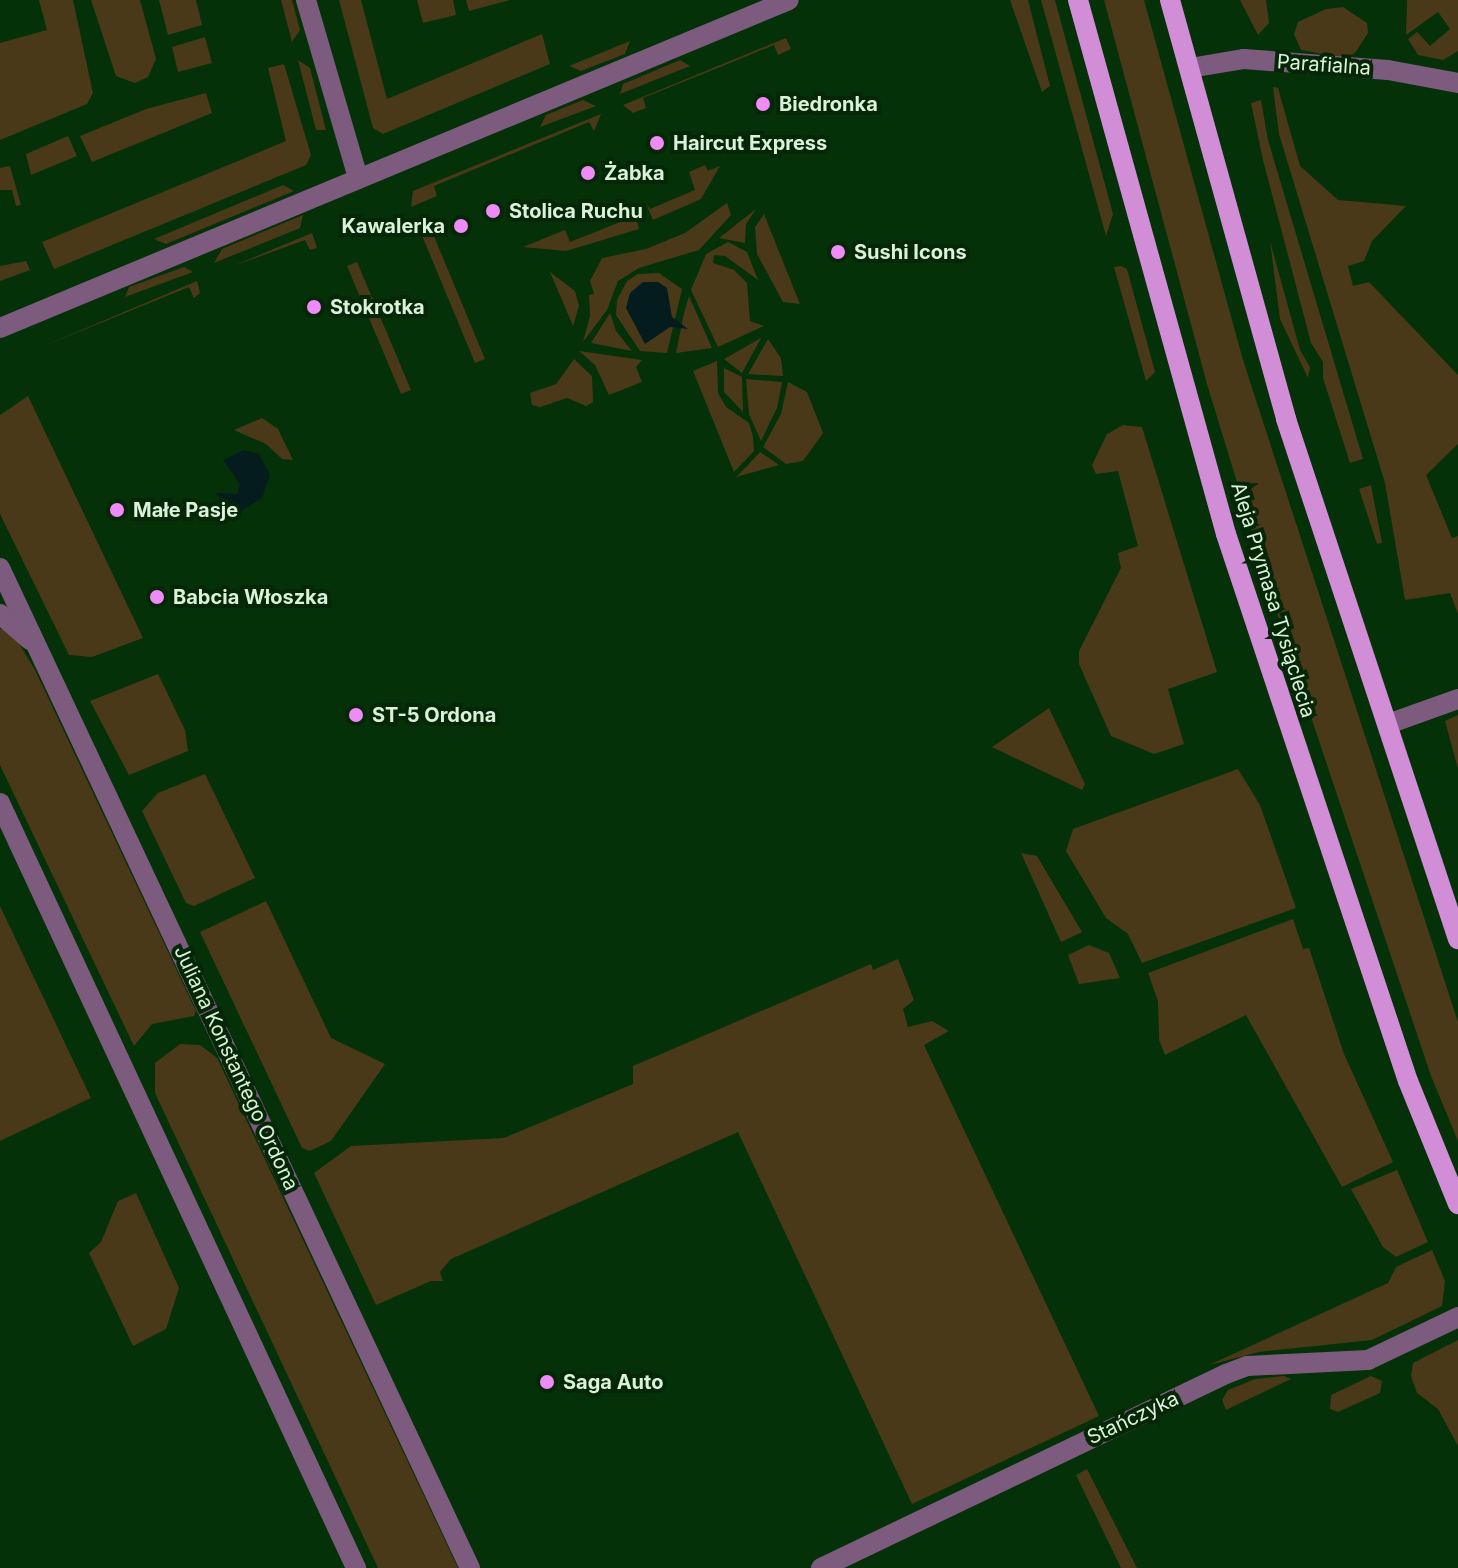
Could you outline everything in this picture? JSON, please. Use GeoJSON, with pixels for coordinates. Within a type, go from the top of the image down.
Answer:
{"type":"FeatureCollection","features":[{"type":"Feature","properties":{"kind":"main road","name":"Aleja Prymasa Tysiąclecia"},"geometry":{"type":"LineString","coordinates":[[1078,0],[1226,534],[1408,1081],[1458,1204]]}},
{"type":"Feature","properties":{"kind":"main road"},"geometry":{"type":"LineString","coordinates":[[1170,0],[1286,419],[1458,939]]}},
{"type":"Feature","properties":{"kind":"street"},"geometry":{"type":"LineString","coordinates":[[306,0],[358,178]]}},
{"type":"Feature","properties":{"kind":"street"},"geometry":{"type":"LineString","coordinates":[[0,328],[789,0]]}},
{"type":"Feature","properties":{"kind":"street","name":"Parafialna"},"geometry":{"type":"LineString","coordinates":[[1190,68],[1222,60],[1276,62],[1388,70],[1458,83]]}},
{"type":"Feature","properties":{"kind":"street","name":"Juliana Konstantego Ordona"},"geometry":{"type":"LineString","coordinates":[[0,568],[470,1568]]}},
{"type":"Feature","properties":{"kind":"street"},"geometry":{"type":"LineString","coordinates":[[0,614],[36,645]]}},
{"type":"Feature","properties":{"kind":"street"},"geometry":{"type":"LineString","coordinates":[[1388,724],[1458,699]]}},
{"type":"Feature","properties":{"kind":"street"},"geometry":{"type":"LineString","coordinates":[[0,803],[356,1568]]}},
{"type":"Feature","properties":{"kind":"street","name":"Stańczyka"},"geometry":{"type":"LineString","coordinates":[[821,1568],[1226,1374],[1247,1366],[1368,1360],[1458,1317]]}},
{"type":"Feature","properties":{"kind":"shaded area"},"geometry":{"type":"Polygon","coordinates":[[[39,0],[73,0],[93,93],[87,104],[0,140],[0,43],[47,30],[39,0]]]}},
{"type":"Feature","properties":{"kind":"shaded area"},"geometry":{"type":"Polygon","coordinates":[[[91,0],[140,0],[156,59],[148,77],[135,83],[116,76],[91,0]]]}},
{"type":"Feature","properties":{"kind":"shaded area"},"geometry":{"type":"Polygon","coordinates":[[[159,0],[196,0],[202,25],[168,35],[159,0]]]}},
{"type":"Feature","properties":{"kind":"shaded area"},"geometry":{"type":"Polygon","coordinates":[[[281,0],[292,0],[300,30],[292,42],[281,0]]]}},
{"type":"Feature","properties":{"kind":"shaded area"},"geometry":{"type":"Polygon","coordinates":[[[339,0],[361,0],[387,99],[542,34],[550,64],[383,134],[373,128],[339,0]]]}},
{"type":"Feature","properties":{"kind":"shaded area"},"geometry":{"type":"Polygon","coordinates":[[[417,0],[453,0],[456,15],[423,23],[417,0]]]}},
{"type":"Feature","properties":{"kind":"shaded area"},"geometry":{"type":"Polygon","coordinates":[[[466,0],[510,0],[469,11],[466,0]]]}},
{"type":"Feature","properties":{"kind":"shaded area"},"geometry":{"type":"Polygon","coordinates":[[[1010,0],[1028,0],[1050,86],[1042,92],[1010,0]]]}},
{"type":"Feature","properties":{"kind":"shaded area"},"geometry":{"type":"Polygon","coordinates":[[[1041,0],[1055,0],[1113,214],[1106,236],[1041,0]]]}},
{"type":"Feature","properties":{"kind":"shaded area"},"geometry":{"type":"Polygon","coordinates":[[[1104,0],[1144,0],[1243,360],[1458,1022],[1458,1141],[1431,1076],[1284,636],[1207,384],[1104,0]]]}},
{"type":"Feature","properties":{"kind":"shaded area"},"geometry":{"type":"Polygon","coordinates":[[[1240,0],[1266,0],[1269,23],[1258,35],[1240,0]]]}},
{"type":"Feature","properties":{"kind":"shaded area"},"geometry":{"type":"Polygon","coordinates":[[[1407,0],[1458,0],[1458,51],[1443,60],[1418,55],[1408,39],[1417,32],[1430,46],[1450,29],[1438,12],[1406,35],[1407,0]]]}},
{"type":"Feature","properties":{"kind":"shaded area"},"geometry":{"type":"Polygon","coordinates":[[[1343,7],[1367,23],[1368,33],[1355,53],[1345,58],[1301,50],[1294,34],[1298,22],[1326,9],[1343,7]]]}},
{"type":"Feature","properties":{"kind":"shaded area"},"geometry":{"type":"Polygon","coordinates":[[[205,37],[212,63],[178,72],[172,47],[205,37]]]}},
{"type":"Feature","properties":{"kind":"shaded area"},"geometry":{"type":"Polygon","coordinates":[[[786,38],[791,49],[778,55],[774,45],[643,98],[646,108],[633,113],[623,105],[786,38]]]}},
{"type":"Feature","properties":{"kind":"shaded area"},"geometry":{"type":"Polygon","coordinates":[[[630,41],[625,54],[581,71],[569,66],[630,41]]]}},
{"type":"Feature","properties":{"kind":"shaded area"},"geometry":{"type":"Polygon","coordinates":[[[298,60],[310,68],[326,130],[316,130],[298,60]]]}},
{"type":"Feature","properties":{"kind":"shaded area"},"geometry":{"type":"Polygon","coordinates":[[[680,60],[690,66],[620,94],[623,84],[680,60]]]}},
{"type":"Feature","properties":{"kind":"shaded area"},"geometry":{"type":"Polygon","coordinates":[[[284,64],[311,155],[306,165],[54,269],[42,242],[286,141],[268,68],[284,64]]]}},
{"type":"Feature","properties":{"kind":"shaded area"},"geometry":{"type":"Polygon","coordinates":[[[1273,87],[1278,88],[1300,166],[1338,200],[1406,206],[1372,241],[1364,261],[1348,266],[1353,286],[1369,282],[1458,375],[1458,444],[1426,475],[1452,538],[1458,536],[1458,614],[1450,593],[1405,600],[1385,483],[1279,134],[1273,87]]]}},
{"type":"Feature","properties":{"kind":"shaded area"},"geometry":{"type":"Polygon","coordinates":[[[206,93],[212,113],[92,162],[80,136],[146,109],[206,93]]]}},
{"type":"Feature","properties":{"kind":"shaded area"},"geometry":{"type":"Polygon","coordinates":[[[583,100],[596,106],[540,127],[546,115],[583,100]]]}},
{"type":"Feature","properties":{"kind":"shaded area"},"geometry":{"type":"Polygon","coordinates":[[[1261,100],[1268,140],[1363,459],[1350,463],[1323,378],[1323,362],[1311,343],[1263,160],[1251,103],[1261,100]]]}},
{"type":"Feature","properties":{"kind":"shaded area"},"geometry":{"type":"Polygon","coordinates":[[[601,114],[594,131],[589,122],[434,186],[437,196],[411,207],[413,191],[601,114]]]}},
{"type":"Feature","properties":{"kind":"shaded area"},"geometry":{"type":"Polygon","coordinates":[[[68,136],[77,156],[31,175],[26,154],[68,136]]]}},
{"type":"Feature","properties":{"kind":"shaded area"},"geometry":{"type":"Polygon","coordinates":[[[705,165],[708,171],[720,166],[701,199],[653,220],[646,203],[650,209],[695,190],[689,172],[705,165]]]}},
{"type":"Feature","properties":{"kind":"shaded area"},"geometry":{"type":"Polygon","coordinates":[[[10,166],[21,205],[16,206],[12,190],[0,190],[0,168],[10,166]]]}},
{"type":"Feature","properties":{"kind":"shaded area"},"geometry":{"type":"Polygon","coordinates":[[[283,185],[294,191],[166,244],[154,239],[283,185]]]}},
{"type":"Feature","properties":{"kind":"shaded area"},"geometry":{"type":"Polygon","coordinates":[[[632,202],[639,229],[566,251],[523,247],[565,230],[570,242],[635,216],[632,202]]]}},
{"type":"Feature","properties":{"kind":"shaded area"},"geometry":{"type":"Polygon","coordinates":[[[727,203],[731,215],[699,250],[639,268],[618,281],[607,310],[583,342],[590,316],[589,295],[594,294],[590,281],[602,258],[646,249],[685,233],[727,203]]]}},
{"type":"Feature","properties":{"kind":"shaded area"},"geometry":{"type":"Polygon","coordinates":[[[756,209],[746,224],[745,243],[719,238],[756,209]]]}},
{"type":"Feature","properties":{"kind":"shaded area"},"geometry":{"type":"Polygon","coordinates":[[[764,214],[800,304],[783,302],[757,254],[755,227],[764,214]]]}},
{"type":"Feature","properties":{"kind":"shaded area"},"geometry":{"type":"Polygon","coordinates":[[[303,215],[300,228],[214,263],[222,249],[303,215]]]}},
{"type":"Feature","properties":{"kind":"shaded area"},"geometry":{"type":"Polygon","coordinates":[[[431,229],[485,359],[475,363],[421,233],[431,229]]]}},
{"type":"Feature","properties":{"kind":"shaded area"},"geometry":{"type":"Polygon","coordinates":[[[312,233],[317,248],[310,250],[305,240],[233,266],[312,233]]]}},
{"type":"Feature","properties":{"kind":"shaded area"},"geometry":{"type":"Polygon","coordinates":[[[1270,241],[1300,350],[1310,367],[1308,378],[1280,319],[1270,241]]]}},
{"type":"Feature","properties":{"kind":"shaded area"},"geometry":{"type":"Polygon","coordinates":[[[728,242],[747,252],[758,280],[725,256],[714,255],[713,263],[734,270],[747,283],[750,321],[764,326],[718,347],[691,290],[706,254],[728,242]]]}},
{"type":"Feature","properties":{"kind":"shaded area"},"geometry":{"type":"Polygon","coordinates":[[[26,261],[30,270],[0,281],[0,266],[26,261]]]}},
{"type":"Feature","properties":{"kind":"shaded area"},"geometry":{"type":"Polygon","coordinates":[[[357,262],[411,390],[401,394],[347,266],[357,262]]]}},
{"type":"Feature","properties":{"kind":"shaded area"},"geometry":{"type":"Polygon","coordinates":[[[184,267],[193,272],[125,297],[129,287],[184,267]]]}},
{"type":"Feature","properties":{"kind":"shaded area"},"geometry":{"type":"Polygon","coordinates":[[[1114,267],[1127,269],[1155,372],[1146,381],[1114,267]]]}},
{"type":"Feature","properties":{"kind":"shaded area"},"geometry":{"type":"Polygon","coordinates":[[[550,272],[575,291],[579,306],[573,326],[550,272]]]}},
{"type":"Feature","properties":{"kind":"shaded area"},"geometry":{"type":"Polygon","coordinates":[[[659,273],[682,289],[667,353],[640,351],[616,315],[617,300],[627,281],[638,274],[659,273]]]}},
{"type":"Feature","properties":{"kind":"shaded area"},"geometry":{"type":"Polygon","coordinates":[[[197,281],[200,293],[194,298],[189,287],[39,348],[197,281]]]}},
{"type":"Feature","properties":{"kind":"shaded area"},"geometry":{"type":"Polygon","coordinates":[[[689,296],[712,348],[676,353],[684,313],[689,296]]]}},
{"type":"Feature","properties":{"kind":"shaded area"},"geometry":{"type":"Polygon","coordinates":[[[610,313],[616,331],[632,351],[591,343],[610,313]]]}},
{"type":"Feature","properties":{"kind":"shaded area"},"geometry":{"type":"Polygon","coordinates":[[[761,338],[742,373],[724,359],[761,338]]]}},
{"type":"Feature","properties":{"kind":"shaded area"},"geometry":{"type":"Polygon","coordinates":[[[768,339],[781,358],[783,376],[748,374],[768,339]]]}},
{"type":"Feature","properties":{"kind":"shaded area"},"geometry":{"type":"Polygon","coordinates":[[[579,351],[642,360],[636,367],[642,382],[609,395],[595,365],[579,351]]]}},
{"type":"Feature","properties":{"kind":"shaded area"},"geometry":{"type":"Polygon","coordinates":[[[574,359],[592,376],[593,402],[586,406],[567,398],[540,407],[532,405],[530,393],[556,384],[574,359]]]}},
{"type":"Feature","properties":{"kind":"shaded area"},"geometry":{"type":"Polygon","coordinates":[[[717,361],[718,393],[726,407],[749,423],[753,437],[754,451],[734,472],[693,371],[717,361]]]}},
{"type":"Feature","properties":{"kind":"shaded area"},"geometry":{"type":"Polygon","coordinates":[[[724,368],[742,377],[743,412],[724,392],[724,368]]]}},
{"type":"Feature","properties":{"kind":"shaded area"},"geometry":{"type":"Polygon","coordinates":[[[746,379],[782,382],[777,408],[761,441],[749,414],[746,379]]]}},
{"type":"Feature","properties":{"kind":"shaded area"},"geometry":{"type":"Polygon","coordinates":[[[788,382],[807,392],[823,433],[803,461],[786,464],[763,447],[781,414],[788,382]]]}},
{"type":"Feature","properties":{"kind":"shaded area"},"geometry":{"type":"Polygon","coordinates":[[[28,396],[143,638],[92,657],[69,655],[0,514],[0,415],[28,396]]]}},
{"type":"Feature","properties":{"kind":"shaded area"},"geometry":{"type":"Polygon","coordinates":[[[262,418],[278,429],[293,460],[282,459],[266,444],[234,430],[262,418]]]}},
{"type":"Feature","properties":{"kind":"shaded area"},"geometry":{"type":"Polygon","coordinates":[[[1123,425],[1142,427],[1217,672],[1168,689],[1184,744],[1154,754],[1111,736],[1079,664],[1079,651],[1121,568],[1118,553],[1138,546],[1118,471],[1096,474],[1092,465],[1107,434],[1123,425]]]}},
{"type":"Feature","properties":{"kind":"shaded area"},"geometry":{"type":"Polygon","coordinates":[[[760,452],[779,465],[736,477],[749,464],[760,452]]]}},
{"type":"Feature","properties":{"kind":"shaded area"},"geometry":{"type":"Polygon","coordinates":[[[1371,485],[1382,543],[1377,544],[1359,489],[1371,485]]]}},
{"type":"Feature","properties":{"kind":"shaded area"},"geometry":{"type":"Polygon","coordinates":[[[0,629],[11,630],[35,670],[196,1011],[194,1016],[152,1024],[134,1046],[0,765],[0,629]]]}},
{"type":"Feature","properties":{"kind":"shaded area"},"geometry":{"type":"Polygon","coordinates":[[[158,674],[185,730],[188,751],[129,775],[90,701],[158,674]]]}},
{"type":"Feature","properties":{"kind":"shaded area"},"geometry":{"type":"Polygon","coordinates":[[[1049,708],[1085,784],[1082,790],[992,747],[1049,708]]]}},
{"type":"Feature","properties":{"kind":"shaded area"},"geometry":{"type":"Polygon","coordinates":[[[1458,715],[1458,769],[1445,721],[1458,715]]]}},
{"type":"Feature","properties":{"kind":"shaded area"},"geometry":{"type":"Polygon","coordinates":[[[1238,769],[1260,805],[1296,908],[1142,963],[1128,934],[1106,918],[1066,851],[1073,829],[1238,769]]]}},
{"type":"Feature","properties":{"kind":"shaded area"},"geometry":{"type":"Polygon","coordinates":[[[205,774],[255,878],[194,906],[186,903],[142,811],[158,793],[205,774]]]}},
{"type":"Feature","properties":{"kind":"shaded area"},"geometry":{"type":"Polygon","coordinates":[[[1021,853],[1037,856],[1082,932],[1061,942],[1021,853]]]}},
{"type":"Feature","properties":{"kind":"shaded area"},"geometry":{"type":"Polygon","coordinates":[[[266,901],[331,1038],[385,1064],[331,1141],[310,1151],[302,1148],[200,932],[266,901]]]}},
{"type":"Feature","properties":{"kind":"shaded area"},"geometry":{"type":"Polygon","coordinates":[[[0,906],[91,1098],[0,1141],[0,906]]]}},
{"type":"Feature","properties":{"kind":"shaded area"},"geometry":{"type":"Polygon","coordinates":[[[1293,919],[1303,949],[1309,948],[1344,1054],[1393,1162],[1342,1187],[1246,1015],[1165,1055],[1159,1040],[1158,1001],[1148,973],[1293,919]]]}},
{"type":"Feature","properties":{"kind":"shaded area"},"geometry":{"type":"Polygon","coordinates":[[[1089,945],[1109,953],[1120,978],[1079,984],[1068,955],[1089,945]]]}},
{"type":"Feature","properties":{"kind":"shaded area"},"geometry":{"type":"Polygon","coordinates":[[[898,959],[914,1000],[903,1009],[908,1027],[932,1021],[949,1031],[924,1045],[1099,1416],[912,1504],[738,1132],[451,1259],[440,1272],[443,1281],[431,1281],[376,1305],[314,1173],[351,1146],[504,1138],[633,1084],[633,1066],[871,964],[873,970],[898,959]]]}},
{"type":"Feature","properties":{"kind":"shaded area"},"geometry":{"type":"Polygon","coordinates":[[[180,1044],[200,1045],[217,1058],[458,1568],[378,1568],[155,1093],[155,1063],[180,1044]]]}},
{"type":"Feature","properties":{"kind":"shaded area"},"geometry":{"type":"Polygon","coordinates":[[[1397,1170],[1428,1242],[1396,1257],[1383,1247],[1351,1189],[1397,1170]]]}},
{"type":"Feature","properties":{"kind":"shaded area"},"geometry":{"type":"Polygon","coordinates":[[[136,1193],[179,1288],[166,1329],[133,1346],[89,1253],[101,1242],[118,1201],[136,1193]]]}},
{"type":"Feature","properties":{"kind":"shaded area"},"geometry":{"type":"Polygon","coordinates":[[[1432,1250],[1445,1281],[1442,1306],[1372,1340],[1259,1352],[1209,1365],[1388,1283],[1396,1267],[1432,1250]]]}},
{"type":"Feature","properties":{"kind":"shaded area"},"geometry":{"type":"Polygon","coordinates":[[[1458,1340],[1458,1446],[1438,1409],[1417,1393],[1411,1376],[1413,1363],[1458,1340]]]}},
{"type":"Feature","properties":{"kind":"shaded area"},"geometry":{"type":"Polygon","coordinates":[[[1284,1376],[1291,1379],[1226,1410],[1222,1400],[1228,1390],[1255,1379],[1284,1376]]]}},
{"type":"Feature","properties":{"kind":"shaded area"},"geometry":{"type":"Polygon","coordinates":[[[1371,1376],[1382,1381],[1380,1393],[1338,1412],[1330,1409],[1331,1395],[1371,1376]]]}},
{"type":"Feature","properties":{"kind":"shaded area"},"geometry":{"type":"Polygon","coordinates":[[[1087,1469],[1137,1568],[1121,1568],[1076,1475],[1087,1469]]]}},
{"type":"Feature","properties":{"kind":"water"},"geometry":{"type":"Polygon","coordinates":[[[643,282],[658,282],[667,288],[672,317],[688,329],[670,327],[645,344],[626,308],[630,293],[643,282]]]}},
{"type":"Feature","properties":{"kind":"water"},"geometry":{"type":"Polygon","coordinates":[[[244,450],[259,454],[270,475],[262,498],[238,513],[215,493],[237,494],[240,484],[223,460],[244,450]]]}},
{"type":"Feature","properties":{"kind":"place","name":"Biedronka"},"geometry":{"type":"Point","coordinates":[763,104]}},
{"type":"Feature","properties":{"kind":"place","name":"Haircut Express"},"geometry":{"type":"Point","coordinates":[657,143]}},
{"type":"Feature","properties":{"kind":"place","name":"Żabka"},"geometry":{"type":"Point","coordinates":[588,173]}},
{"type":"Feature","properties":{"kind":"place","name":"Stolica Ruchu"},"geometry":{"type":"Point","coordinates":[493,211]}},
{"type":"Feature","properties":{"kind":"place","name":"Kawalerka"},"geometry":{"type":"Point","coordinates":[461,226]}},
{"type":"Feature","properties":{"kind":"place","name":"Sushi Icons"},"geometry":{"type":"Point","coordinates":[838,252]}},
{"type":"Feature","properties":{"kind":"place","name":"Stokrotka"},"geometry":{"type":"Point","coordinates":[314,307]}},
{"type":"Feature","properties":{"kind":"place","name":"Małe Pasje"},"geometry":{"type":"Point","coordinates":[117,510]}},
{"type":"Feature","properties":{"kind":"place","name":"Babcia Włoszka"},"geometry":{"type":"Point","coordinates":[157,597]}},
{"type":"Feature","properties":{"kind":"place","name":"ST-5 Ordona"},"geometry":{"type":"Point","coordinates":[356,715]}},
{"type":"Feature","properties":{"kind":"place","name":"Saga Auto"},"geometry":{"type":"Point","coordinates":[547,1382]}}]}
